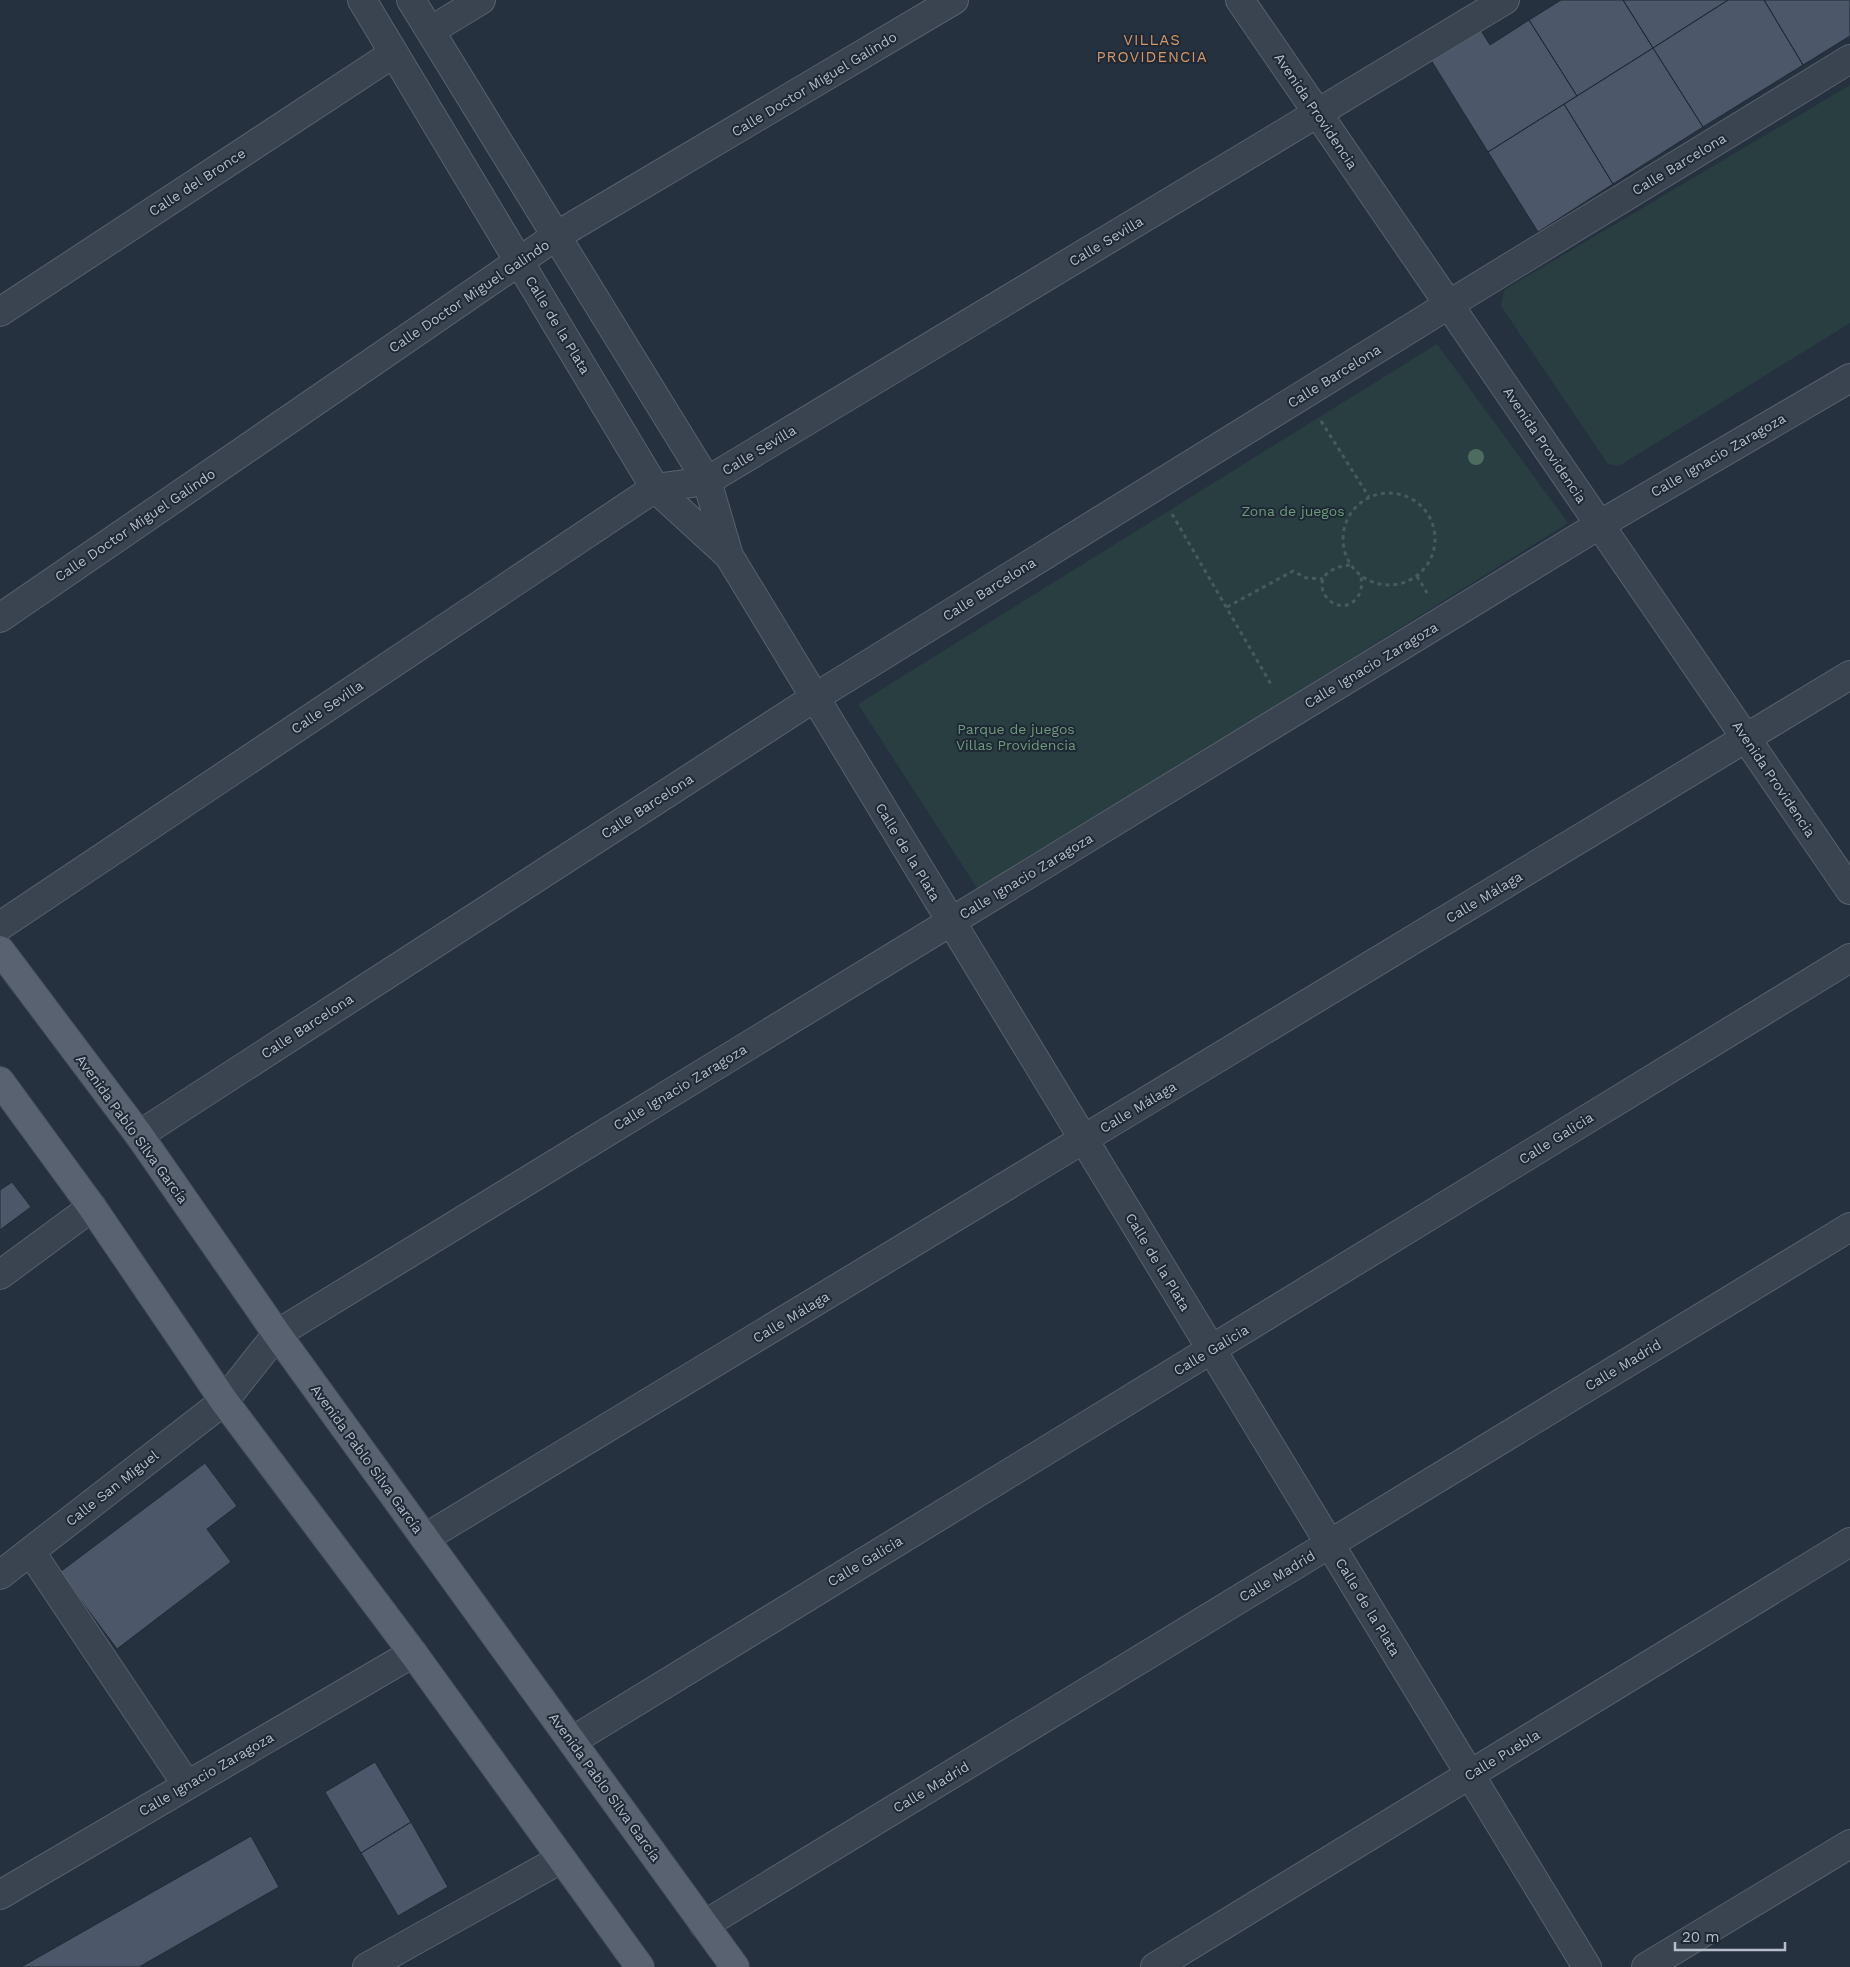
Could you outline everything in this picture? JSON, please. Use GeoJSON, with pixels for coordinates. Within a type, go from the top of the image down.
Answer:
{"type":"FeatureCollection","features":[{"type":"Feature","properties":{"kind":"main road","name":"Avenida Pablo Silva García"},"geometry":{"type":"LineString","coordinates":[[0,950],[139,1135],[277,1334],[735,1967]]}},
{"type":"Feature","properties":{"kind":"main road"},"geometry":{"type":"LineString","coordinates":[[0,1081],[92,1208],[224,1401],[413,1653],[640,1967]]}},
{"type":"Feature","properties":{"kind":"street","name":"Calle de la Plata"},"geometry":{"type":"LineString","coordinates":[[362,0],[655,488],[728,556]]}},
{"type":"Feature","properties":{"kind":"street","name":"Calle de la Plata"},"geometry":{"type":"LineString","coordinates":[[411,0],[706,481],[728,556],[1587,1967]]}},
{"type":"Feature","properties":{"kind":"street"},"geometry":{"type":"LineString","coordinates":[[430,31],[480,0]]}},
{"type":"Feature","properties":{"kind":"street","name":"Calle Doctor Miguel Galindo"},"geometry":{"type":"LineString","coordinates":[[0,618],[556,236],[954,0]]}},
{"type":"Feature","properties":{"kind":"street","name":"Avenida Providencia"},"geometry":{"type":"LineString","coordinates":[[1240,0],[1850,890]]}},
{"type":"Feature","properties":{"kind":"street","name":"Calle Sevilla"},"geometry":{"type":"LineString","coordinates":[[706,481],[1505,0]]}},
{"type":"Feature","properties":{"kind":"street","name":"Calle del Bronce"},"geometry":{"type":"LineString","coordinates":[[0,312],[394,53]]}},
{"type":"Feature","properties":{"kind":"street","name":"Calle Barcelona"},"geometry":{"type":"LineString","coordinates":[[139,1135],[814,698],[1448,305],[1850,59]]}},
{"type":"Feature","properties":{"kind":"street","name":"Calle Ignacio Zaragoza"},"geometry":{"type":"LineString","coordinates":[[224,1401],[277,1334],[1599,525],[1850,378]]}},
{"type":"Feature","properties":{"kind":"street"},"geometry":{"type":"LineString","coordinates":[[655,488],[706,481]]}},
{"type":"Feature","properties":{"kind":"street","name":"Calle Sevilla"},"geometry":{"type":"LineString","coordinates":[[0,926],[655,488]]}},
{"type":"Feature","properties":{"kind":"street","name":"Calle Málaga"},"geometry":{"type":"LineString","coordinates":[[425,1538],[1850,675]]}},
{"type":"Feature","properties":{"kind":"street","name":"Calle Galicia"},"geometry":{"type":"LineString","coordinates":[[572,1741],[1850,958]]}},
{"type":"Feature","properties":{"kind":"street"},"geometry":{"type":"LineString","coordinates":[[0,1275],[92,1208]]}},
{"type":"Feature","properties":{"kind":"street","name":"Calle Madrid"},"geometry":{"type":"LineString","coordinates":[[704,1925],[1850,1227]]}},
{"type":"Feature","properties":{"kind":"street","name":"Calle San Miguel"},"geometry":{"type":"LineString","coordinates":[[0,1575],[224,1401]]}},
{"type":"Feature","properties":{"kind":"street","name":"Calle Puebla"},"geometry":{"type":"LineString","coordinates":[[1155,1967],[1850,1542]]}},
{"type":"Feature","properties":{"kind":"street"},"geometry":{"type":"LineString","coordinates":[[30,1552],[187,1785]]}},
{"type":"Feature","properties":{"kind":"street","name":"Calle Ignacio Zaragoza"},"geometry":{"type":"LineString","coordinates":[[0,1895],[413,1653]]}},
{"type":"Feature","properties":{"kind":"street"},"geometry":{"type":"LineString","coordinates":[[1646,1967],[1850,1844]]}},
{"type":"Feature","properties":{"kind":"street"},"geometry":{"type":"LineString","coordinates":[[367,1967],[561,1859]]}},
{"type":"Feature","properties":{"kind":"path"},"geometry":{"type":"LineString","coordinates":[[1317,415],[1369,497]]}},
{"type":"Feature","properties":{"kind":"path"},"geometry":{"type":"LineString","coordinates":[[1380,493],[1402,495],[1413,499],[1428,515],[1435,537],[1434,548],[1425,568],[1408,582],[1388,586],[1369,582],[1361,577],[1350,565],[1342,544],[1344,527],[1352,512],[1369,497],[1380,493]]}},
{"type":"Feature","properties":{"kind":"path"},"geometry":{"type":"LineString","coordinates":[[1169,509],[1274,689]]}},
{"type":"Feature","properties":{"kind":"path"},"geometry":{"type":"LineString","coordinates":[[1350,565],[1338,566],[1330,570],[1323,579],[1322,591],[1325,597],[1330,602],[1338,605],[1347,605],[1359,595],[1362,584],[1361,577]]}},
{"type":"Feature","properties":{"kind":"path"},"geometry":{"type":"LineString","coordinates":[[1227,607],[1294,570],[1306,578],[1323,579]]}},
{"type":"Feature","properties":{"kind":"path"},"geometry":{"type":"LineString","coordinates":[[1417,576],[1428,594]]}},
{"type":"Feature","properties":{"kind":"green space"},"geometry":{"type":"Polygon","coordinates":[[[1850,85],[1850,323],[1619,466],[1608,464],[1501,306],[1504,290],[1850,85]]]}},
{"type":"Feature","properties":{"kind":"green space","name":"Parque de juegos Villas Providencia"},"geometry":{"type":"Polygon","coordinates":[[[1437,344],[1568,523],[979,891],[858,704],[1437,344]]]}},
{"type":"Feature","properties":{"kind":"building"},"geometry":{"type":"Polygon","coordinates":[[[1561,0],[1623,0],[1653,48],[1577,96],[1529,20],[1561,0]]]}},
{"type":"Feature","properties":{"kind":"building"},"geometry":{"type":"Polygon","coordinates":[[[1623,0],[1728,0],[1653,48],[1623,0]]]}},
{"type":"Feature","properties":{"kind":"building"},"geometry":{"type":"Polygon","coordinates":[[[1728,0],[1764,0],[1803,65],[1703,127],[1653,48],[1728,0]]]}},
{"type":"Feature","properties":{"kind":"building"},"geometry":{"type":"Polygon","coordinates":[[[1764,0],[1850,0],[1850,36],[1803,65],[1764,0]]]}},
{"type":"Feature","properties":{"kind":"building"},"geometry":{"type":"Polygon","coordinates":[[[1529,20],[1577,96],[1488,152],[1426,52],[1475,21],[1490,45],[1529,20]]]}},
{"type":"Feature","properties":{"kind":"building"},"geometry":{"type":"Polygon","coordinates":[[[1653,48],[1703,127],[1613,184],[1564,104],[1653,48]]]}},
{"type":"Feature","properties":{"kind":"building"},"geometry":{"type":"Polygon","coordinates":[[[1564,104],[1613,184],[1538,232],[1488,152],[1564,104]]]}},
{"type":"Feature","properties":{"kind":"building"},"geometry":{"type":"Polygon","coordinates":[[[12,1182],[31,1207],[0,1230],[0,1190],[12,1182]]]}},
{"type":"Feature","properties":{"kind":"building"},"geometry":{"type":"Polygon","coordinates":[[[205,1463],[237,1506],[207,1529],[231,1562],[117,1649],[60,1572],[205,1463]]]}},
{"type":"Feature","properties":{"kind":"building"},"geometry":{"type":"Polygon","coordinates":[[[375,1762],[411,1822],[361,1853],[325,1792],[375,1762]]]}},
{"type":"Feature","properties":{"kind":"building"},"geometry":{"type":"Polygon","coordinates":[[[411,1822],[448,1887],[398,1916],[361,1853],[411,1822]]]}},
{"type":"Feature","properties":{"kind":"building"},"geometry":{"type":"Polygon","coordinates":[[[251,1836],[279,1887],[139,1967],[21,1967],[251,1836]]]}},
{"type":"Feature","properties":{"kind":"district","name":"VILLAS PROVIDENCIA"},"geometry":{"type":"Point","coordinates":[1152,48]}},
{"type":"Feature","properties":{"kind":"park label","name":"Zona de juegos"},"geometry":{"type":"Point","coordinates":[1293,511]}}]}
